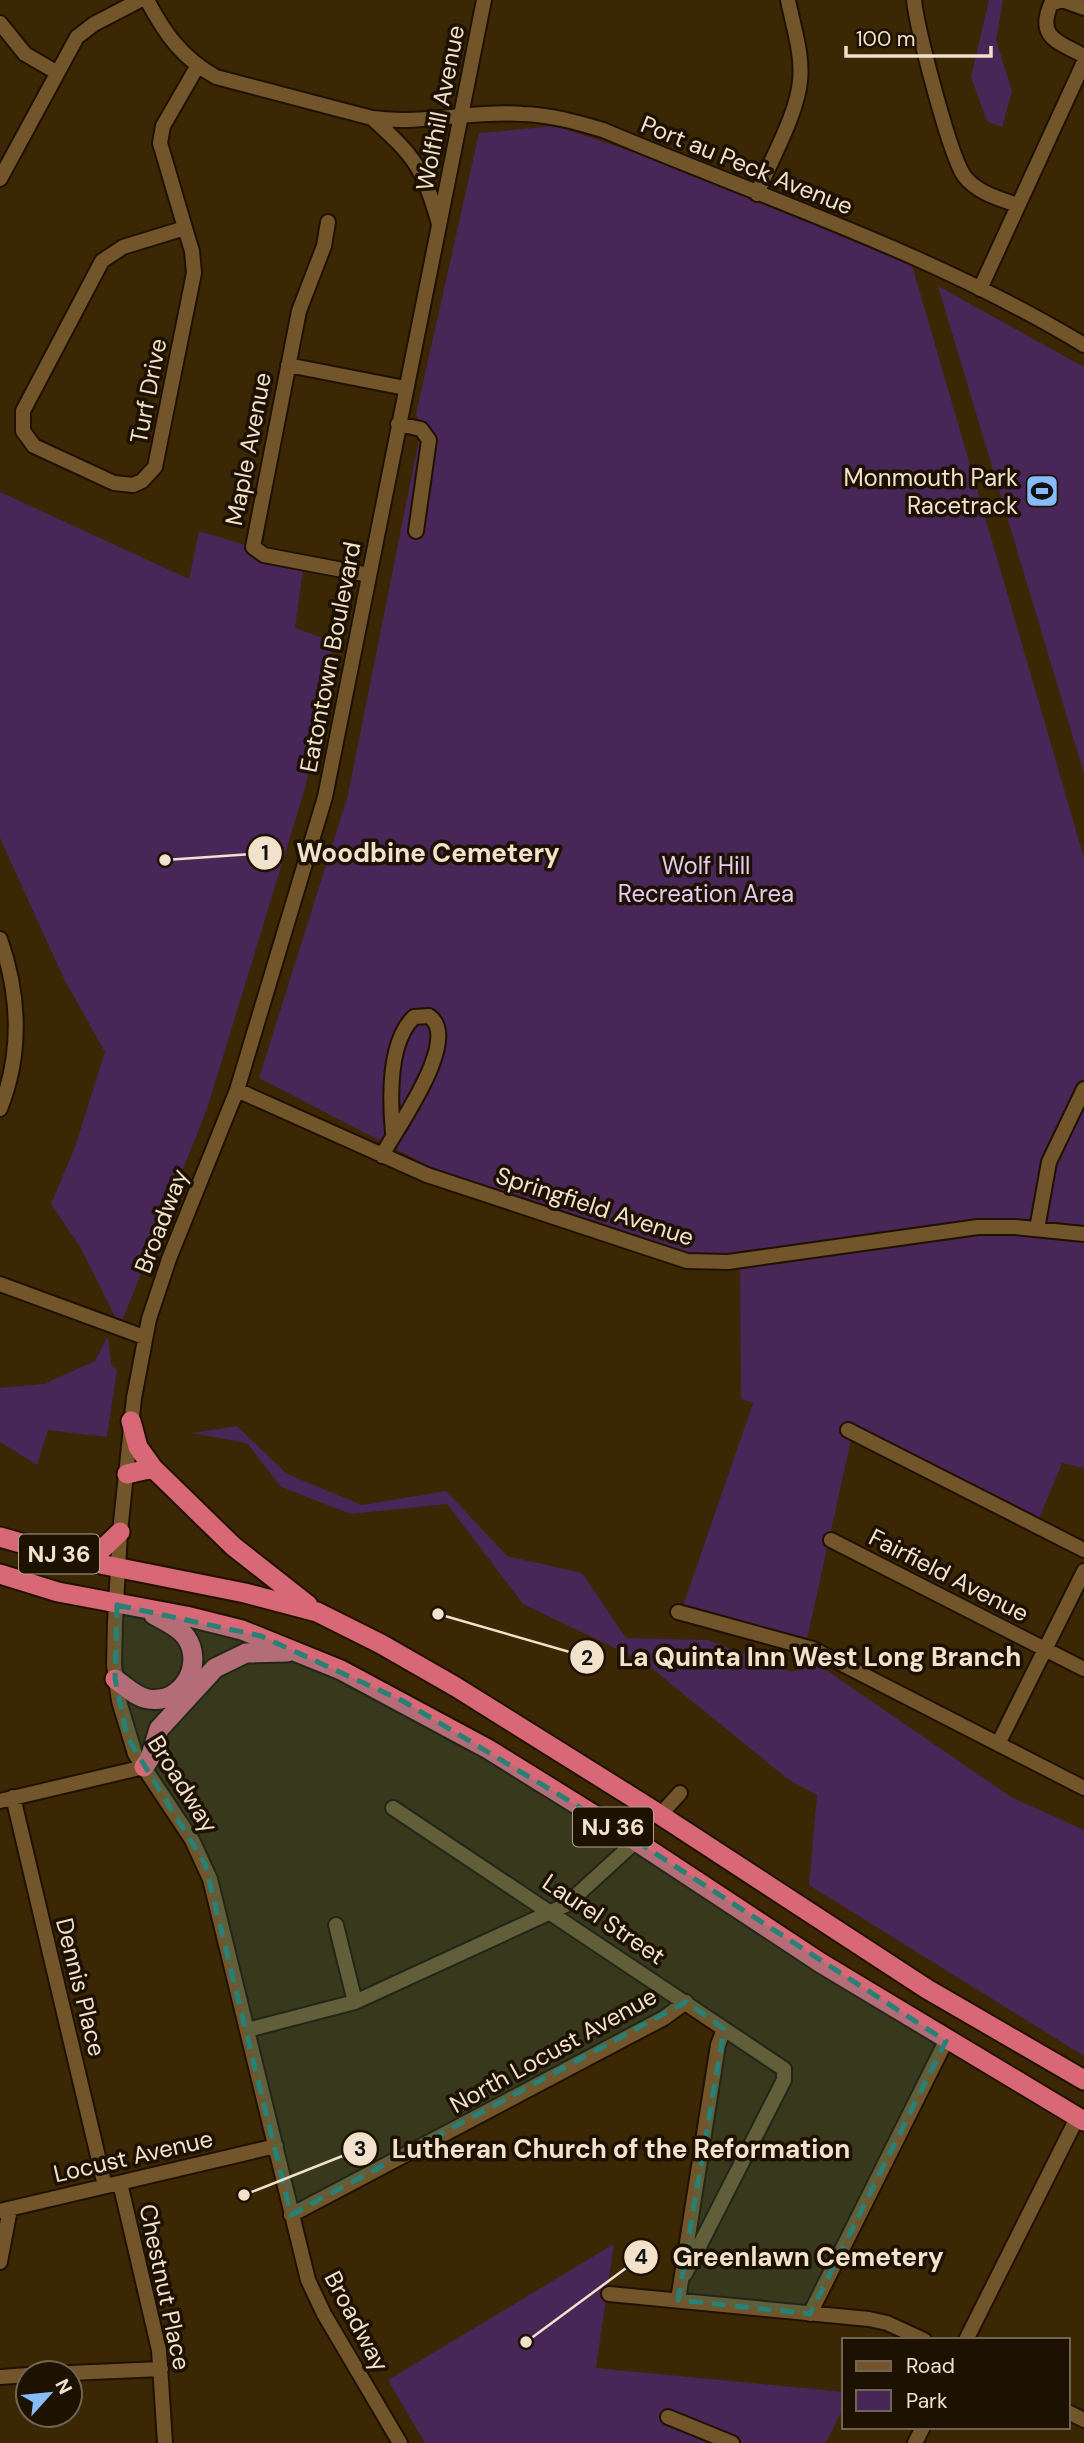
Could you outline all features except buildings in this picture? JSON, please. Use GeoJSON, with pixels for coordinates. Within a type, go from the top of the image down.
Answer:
{"type":"FeatureCollection","features":[{"type":"Feature","properties":{"kind":"highway"},"geometry":{"type":"LineString","coordinates":[[131,1421],[138,1447],[153,1468],[225,1540],[317,1612]]}},
{"type":"Feature","properties":{"kind":"highway"},"geometry":{"type":"LineString","coordinates":[[127,1474],[153,1468]]}},
{"type":"Feature","properties":{"kind":"highway"},"geometry":{"type":"LineString","coordinates":[[80,1560],[97,1553],[120,1532]]}},
{"type":"Feature","properties":{"kind":"highway","name":"NJ 36"},"geometry":{"type":"LineString","coordinates":[[0,1537],[80,1560],[245,1593],[317,1612],[446,1681],[660,1815],[928,1989],[1084,2080]]}},
{"type":"Feature","properties":{"kind":"highway","name":"NJ 36"},"geometry":{"type":"LineString","coordinates":[[0,1574],[38,1587],[242,1630],[304,1654],[444,1723],[636,1841],[946,2041],[1080,2120]]}},
{"type":"Feature","properties":{"kind":"highway"},"geometry":{"type":"LineString","coordinates":[[115,1679],[144,1698],[159,1699],[182,1688],[192,1671],[193,1653],[185,1636],[145,1609]]}},
{"type":"Feature","properties":{"kind":"highway"},"geometry":{"type":"LineString","coordinates":[[144,1767],[150,1758],[159,1729],[215,1668],[237,1655],[256,1651],[304,1654]]}},
{"type":"Feature","properties":{"kind":"street"},"geometry":{"type":"LineString","coordinates":[[0,179],[56,72],[81,32],[140,0]]}},
{"type":"Feature","properties":{"kind":"street"},"geometry":{"type":"LineString","coordinates":[[147,0],[171,41],[197,66],[234,83],[372,118],[409,152],[421,169],[439,225]]}},
{"type":"Feature","properties":{"kind":"street","name":"Wolfhill Avenue"},"geometry":{"type":"LineString","coordinates":[[439,225],[463,117],[484,0]]}},
{"type":"Feature","properties":{"kind":"street"},"geometry":{"type":"LineString","coordinates":[[757,194],[795,101],[800,80],[799,50],[788,0]]}},
{"type":"Feature","properties":{"kind":"street"},"geometry":{"type":"LineString","coordinates":[[914,0],[920,37],[960,170],[981,191],[1017,205]]}},
{"type":"Feature","properties":{"kind":"street"},"geometry":{"type":"LineString","coordinates":[[1084,8],[1059,0],[1050,7],[1046,27],[1051,38],[1084,56]]}},
{"type":"Feature","properties":{"kind":"street"},"geometry":{"type":"LineString","coordinates":[[0,23],[25,54],[56,72]]}},
{"type":"Feature","properties":{"kind":"street"},"geometry":{"type":"LineString","coordinates":[[981,289],[1084,62]]}},
{"type":"Feature","properties":{"kind":"street","name":"Turf Drive"},"geometry":{"type":"LineString","coordinates":[[185,228],[123,247],[98,266],[23,411],[23,431],[34,446],[123,485],[142,481],[155,467],[194,273],[192,251],[185,228],[161,151],[160,134],[180,91],[197,66]]}},
{"type":"Feature","properties":{"kind":"street","name":"Port au Peck Avenue"},"geometry":{"type":"LineString","coordinates":[[372,118],[423,122],[522,113],[573,121],[757,194],[981,289],[1084,345]]}},
{"type":"Feature","properties":{"kind":"street"},"geometry":{"type":"LineString","coordinates":[[328,222],[324,246],[304,292],[288,365],[405,388]]}},
{"type":"Feature","properties":{"kind":"street","name":"Eatontown Boulevard"},"geometry":{"type":"LineString","coordinates":[[237,1090],[325,797],[439,225]]}},
{"type":"Feature","properties":{"kind":"street","name":"Maple Avenue"},"geometry":{"type":"LineString","coordinates":[[288,365],[253,547],[264,555],[369,575]]}},
{"type":"Feature","properties":{"kind":"street"},"geometry":{"type":"LineString","coordinates":[[398,424],[421,429],[429,440],[416,531]]}},
{"type":"Feature","properties":{"kind":"street"},"geometry":{"type":"LineString","coordinates":[[0,939],[14,993],[16,1031],[13,1073],[0,1109]]}},
{"type":"Feature","properties":{"kind":"street"},"geometry":{"type":"LineString","coordinates":[[382,1156],[393,1133],[413,1107],[438,1045],[438,1028],[429,1016],[414,1017],[400,1043],[390,1096],[393,1133]]}},
{"type":"Feature","properties":{"kind":"street"},"geometry":{"type":"LineString","coordinates":[[1037,1229],[1049,1162],[1084,1089]]}},
{"type":"Feature","properties":{"kind":"street","name":"Springfield Avenue"},"geometry":{"type":"LineString","coordinates":[[237,1090],[382,1156],[475,1192],[671,1258],[704,1264],[978,1227],[1084,1234]]}},
{"type":"Feature","properties":{"kind":"street","name":"Broadway"},"geometry":{"type":"LineString","coordinates":[[237,1090],[169,1259],[144,1337],[131,1421],[120,1532],[115,1679],[127,1737],[205,1864],[308,2280],[318,2304],[400,2443]]}},
{"type":"Feature","properties":{"kind":"street"},"geometry":{"type":"LineString","coordinates":[[0,1284],[144,1337]]}},
{"type":"Feature","properties":{"kind":"street"},"geometry":{"type":"LineString","coordinates":[[848,1430],[1084,1550]]}},
{"type":"Feature","properties":{"kind":"street","name":"Fairfield Avenue"},"geometry":{"type":"LineString","coordinates":[[831,1540],[1084,1669]]}},
{"type":"Feature","properties":{"kind":"street"},"geometry":{"type":"LineString","coordinates":[[998,1744],[1084,1571]]}},
{"type":"Feature","properties":{"kind":"street"},"geometry":{"type":"LineString","coordinates":[[678,1612],[813,1649],[1084,1788]]}},
{"type":"Feature","properties":{"kind":"street"},"geometry":{"type":"LineString","coordinates":[[6,1799],[144,1767]]}},
{"type":"Feature","properties":{"kind":"street"},"geometry":{"type":"LineString","coordinates":[[660,1815],[680,1793]]}},
{"type":"Feature","properties":{"kind":"street","name":"Dennis Place"},"geometry":{"type":"LineString","coordinates":[[6,1799],[113,2185]]}},
{"type":"Feature","properties":{"kind":"street","name":"Laurel Street"},"geometry":{"type":"LineString","coordinates":[[393,1808],[686,2002],[786,2072],[685,2274]]}},
{"type":"Feature","properties":{"kind":"street"},"geometry":{"type":"LineString","coordinates":[[247,2030],[355,2002],[566,1905],[636,1841]]}},
{"type":"Feature","properties":{"kind":"street"},"geometry":{"type":"LineString","coordinates":[[336,1925],[355,2002]]}},
{"type":"Feature","properties":{"kind":"street","name":"North Locust Avenue"},"geometry":{"type":"LineString","coordinates":[[291,2216],[641,2030],[686,2002]]}},
{"type":"Feature","properties":{"kind":"street"},"geometry":{"type":"LineString","coordinates":[[678,2301],[685,2274],[718,2045],[724,2029]]}},
{"type":"Feature","properties":{"kind":"street"},"geometry":{"type":"LineString","coordinates":[[810,2314],[946,2041]]}},
{"type":"Feature","properties":{"kind":"street"},"geometry":{"type":"LineString","coordinates":[[967,2338],[1080,2120]]}},
{"type":"Feature","properties":{"kind":"street","name":"Locust Avenue"},"geometry":{"type":"LineString","coordinates":[[5,2210],[276,2146]]}},
{"type":"Feature","properties":{"kind":"street","name":"Chestnut Place"},"geometry":{"type":"LineString","coordinates":[[113,2185],[161,2369],[165,2443]]}},
{"type":"Feature","properties":{"kind":"street"},"geometry":{"type":"LineString","coordinates":[[0,2262],[5,2210]]}},
{"type":"Feature","properties":{"kind":"street"},"geometry":{"type":"LineString","coordinates":[[609,2294],[877,2321],[919,2338]]}},
{"type":"Feature","properties":{"kind":"street"},"geometry":{"type":"LineString","coordinates":[[84,2372],[161,2369]]}},
{"type":"Feature","properties":{"kind":"street"},"geometry":{"type":"LineString","coordinates":[[667,2417],[732,2443]]}},
{"type":"Feature","properties":{"kind":"highlighted area"},"geometry":{"type":"Polygon","coordinates":[[[117,1605],[261,1636],[403,1701],[636,1841],[946,2041],[810,2314],[678,2300],[724,2029],[686,2002],[291,2215],[205,1864],[127,1737],[115,1679],[117,1605]]]}},
{"type":"Feature","properties":{"kind":"green space"},"geometry":{"type":"Polygon","coordinates":[[[989,0],[1003,0],[996,40],[1012,91],[1002,127],[987,121],[971,77],[989,0]]]}},
{"type":"Feature","properties":{"kind":"green space","name":"Wolf Hill Recreation Area"},"geometry":{"type":"Polygon","coordinates":[[[556,126],[702,175],[912,265],[1084,858],[1084,1468],[1062,1463],[1036,1526],[853,1431],[805,1648],[681,1612],[753,1403],[741,1399],[740,1261],[686,1259],[479,1192],[259,1078],[348,795],[421,429],[416,414],[479,133],[556,126]]]}},
{"type":"Feature","properties":{"kind":"green space","name":"Monmouth Park Racetrack"},"geometry":{"type":"Polygon","coordinates":[[[938,286],[1084,367],[1084,774],[938,286]]]}},
{"type":"Feature","properties":{"kind":"green space"},"geometry":{"type":"Polygon","coordinates":[[[0,492],[189,579],[199,531],[304,563],[295,628],[334,642],[306,785],[207,1109],[120,1326],[79,1245],[51,1204],[75,1147],[105,1052],[64,979],[0,838],[0,492]]]}},
{"type":"Feature","properties":{"kind":"green space"},"geometry":{"type":"Polygon","coordinates":[[[108,1336],[111,1364],[117,1370],[107,1437],[48,1430],[37,1465],[0,1442],[0,1388],[44,1384],[95,1361],[108,1336]]]}},
{"type":"Feature","properties":{"kind":"green space"},"geometry":{"type":"Polygon","coordinates":[[[237,1426],[287,1474],[362,1505],[446,1491],[507,1556],[582,1573],[626,1638],[708,1640],[792,1672],[813,1661],[1011,1797],[1084,1830],[1084,2056],[809,1885],[817,1795],[789,1780],[644,1662],[523,1604],[447,1504],[351,1514],[281,1487],[247,1443],[192,1433],[237,1426]]]}},
{"type":"Feature","properties":{"kind":"green space"},"geometry":{"type":"Polygon","coordinates":[[[614,2244],[596,2368],[842,2392],[842,2410],[826,2443],[425,2443],[388,2380],[614,2244]]]}},
{"type":"Feature","properties":{"kind":"place","name":"Monmouth Park Racetrack"},"geometry":{"type":"Point","coordinates":[1042,491]}},
{"type":"Feature","properties":{"kind":"place","name":"Woodbine Cemetery"},"geometry":{"type":"Point","coordinates":[165,860]}},
{"type":"Feature","properties":{"kind":"place","name":"La Quinta Inn West Long Branch"},"geometry":{"type":"Point","coordinates":[438,1614]}},
{"type":"Feature","properties":{"kind":"place","name":"Lutheran Church of the Reformation"},"geometry":{"type":"Point","coordinates":[244,2195]}},
{"type":"Feature","properties":{"kind":"place","name":"Greenlawn Cemetery"},"geometry":{"type":"Point","coordinates":[526,2342]}}]}
